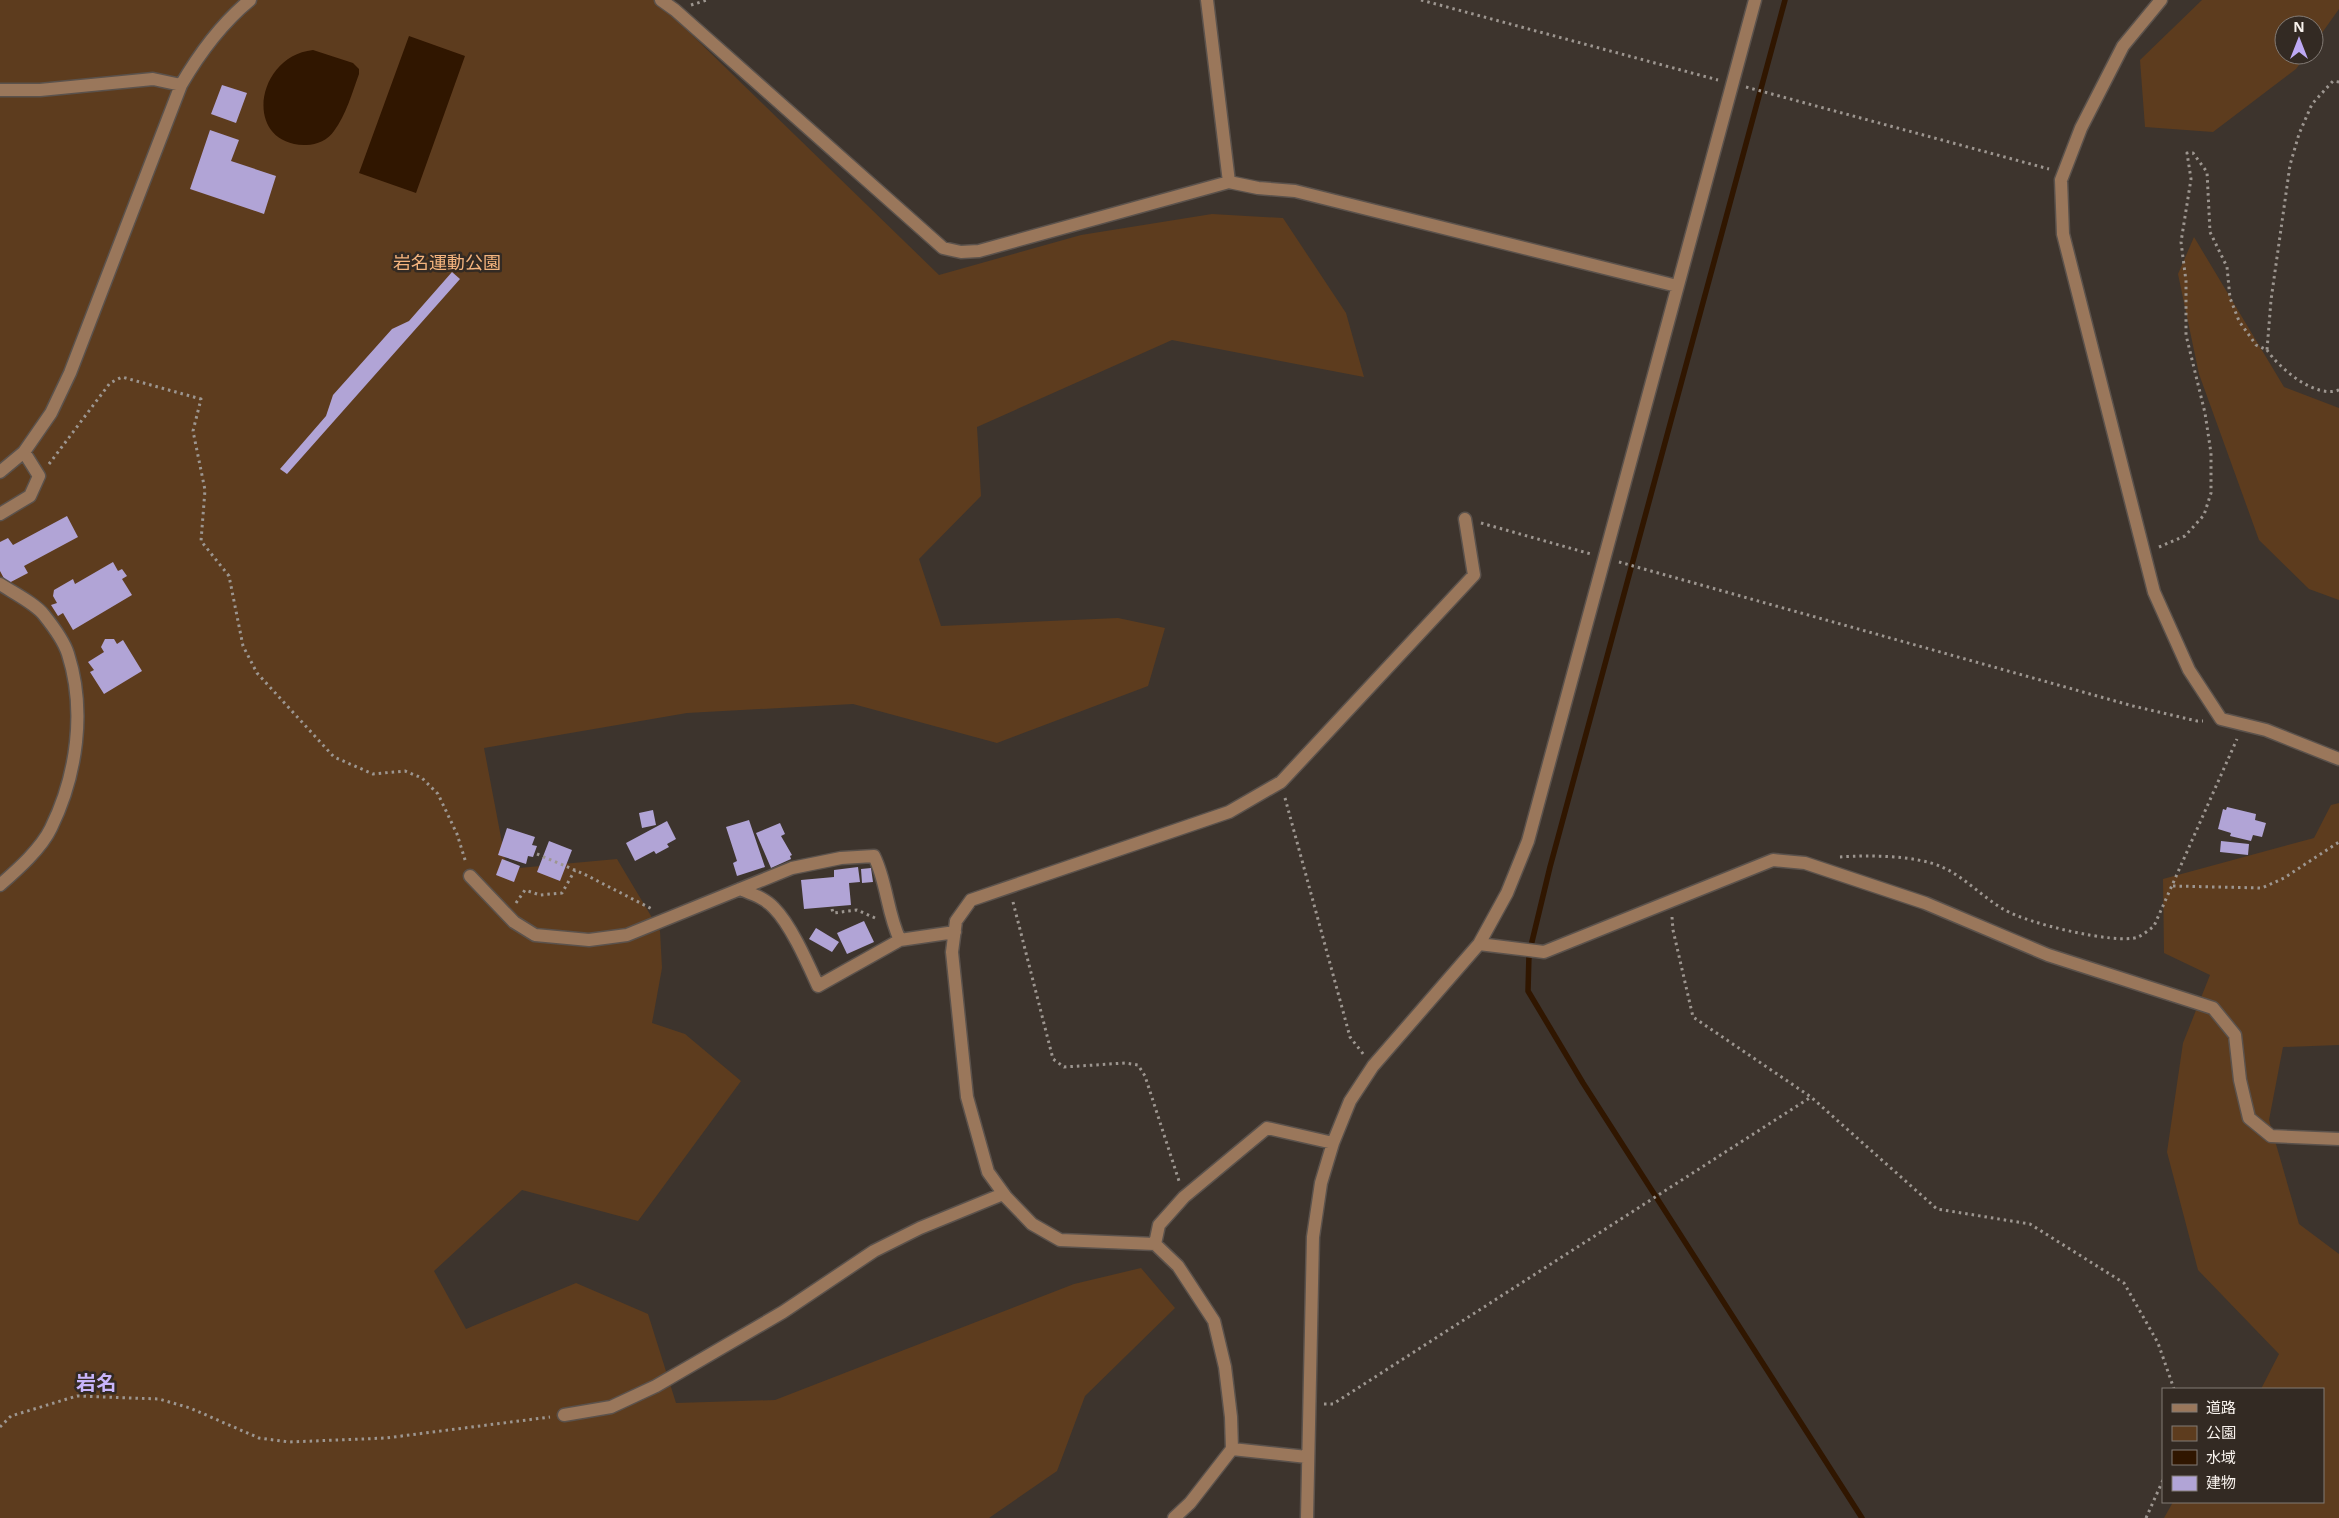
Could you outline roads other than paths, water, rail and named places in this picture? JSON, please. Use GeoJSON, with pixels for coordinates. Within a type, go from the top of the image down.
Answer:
{"type":"FeatureCollection","features":[{"type":"Feature","properties":{"kind":"street"},"geometry":{"type":"LineString","coordinates":[[0,472],[24,452],[51,413],[70,373],[180,85],[217,34],[237,10],[250,0]]}},
{"type":"Feature","properties":{"kind":"street"},"geometry":{"type":"LineString","coordinates":[[661,0],[675,10],[942,248],[961,252],[979,251],[1229,182],[1258,188],[1295,191],[1677,286]]}},
{"type":"Feature","properties":{"kind":"street"},"geometry":{"type":"LineString","coordinates":[[1207,0],[1229,182]]}},
{"type":"Feature","properties":{"kind":"street"},"geometry":{"type":"LineString","coordinates":[[1306,1518],[1313,1238],[1321,1183],[1333,1143],[1350,1101],[1373,1066],[1479,944],[1507,893],[1528,841],[1603,557],[1755,0]]}},
{"type":"Feature","properties":{"kind":"street"},"geometry":{"type":"LineString","coordinates":[[2161,0],[2123,46],[2081,128],[2062,180],[2063,234],[2154,592],[2189,670],[2221,719],[2266,730],[2339,759]]}},
{"type":"Feature","properties":{"kind":"street"},"geometry":{"type":"LineString","coordinates":[[0,90],[40,90],[153,79],[180,85]]}},
{"type":"Feature","properties":{"kind":"street"},"geometry":{"type":"LineString","coordinates":[[0,514],[30,496],[39,476],[24,452]]}},
{"type":"Feature","properties":{"kind":"street"},"geometry":{"type":"LineString","coordinates":[[1174,1518],[1190,1503],[1232,1449],[1231,1417],[1225,1367],[1214,1322],[1178,1266],[1155,1244],[1060,1240],[1032,1224],[1004,1194],[988,1172],[967,1097],[952,952],[956,921],[970,900],[1229,812],[1281,782],[1474,575],[1465,519]]}},
{"type":"Feature","properties":{"kind":"street"},"geometry":{"type":"LineString","coordinates":[[0,584],[42,613],[68,652],[78,704],[78,736],[65,791],[50,830],[22,866],[0,885]]}},
{"type":"Feature","properties":{"kind":"street"},"geometry":{"type":"LineString","coordinates":[[470,876],[507,916],[535,935],[589,940],[627,935],[792,868],[841,858],[874,856],[890,907],[892,924],[900,940]]}},
{"type":"Feature","properties":{"kind":"street"},"geometry":{"type":"LineString","coordinates":[[1479,944],[1544,952],[1773,860],[1805,863],[1925,903],[2048,955],[2213,1008],[2235,1035],[2240,1080],[2249,1118],[2271,1136],[2339,1138]]}},
{"type":"Feature","properties":{"kind":"street"},"geometry":{"type":"LineString","coordinates":[[740,889],[761,898],[774,908],[804,953],[818,986],[900,940],[955,932]]}},
{"type":"Feature","properties":{"kind":"street"},"geometry":{"type":"LineString","coordinates":[[1155,1244],[1159,1225],[1184,1197],[1267,1128],[1333,1143]]}},
{"type":"Feature","properties":{"kind":"street"},"geometry":{"type":"LineString","coordinates":[[564,1415],[611,1407],[656,1386],[783,1312],[874,1251],[920,1228],[1004,1194]]}},
{"type":"Feature","properties":{"kind":"street"},"geometry":{"type":"LineString","coordinates":[[1232,1449],[1308,1457]]}},
{"type":"Feature","properties":{"kind":"water"},"geometry":{"type":"Polygon","coordinates":[[[409,36],[465,56],[416,193],[359,173],[409,36]]]}},
{"type":"Feature","properties":{"kind":"water"},"geometry":{"type":"Polygon","coordinates":[[[313,50],[353,63],[359,69],[359,74],[345,111],[338,125],[328,137],[321,142],[304,145],[284,141],[271,130],[265,116],[264,99],[269,82],[279,67],[294,56],[313,50]]]}},
{"type":"Feature","properties":{"kind":"waterway"},"geometry":{"type":"LineString","coordinates":[[1785,0],[1550,867],[1529,954],[1528,991],[1583,1083],[1862,1518]]}},
{"type":"Feature","properties":{"kind":"district","name":"岩名"},"geometry":{"type":"Point","coordinates":[96,1383]}},
{"type":"Feature","properties":{"kind":"park label","name":"岩名運動公園"},"geometry":{"type":"Point","coordinates":[447,263]}}]}
